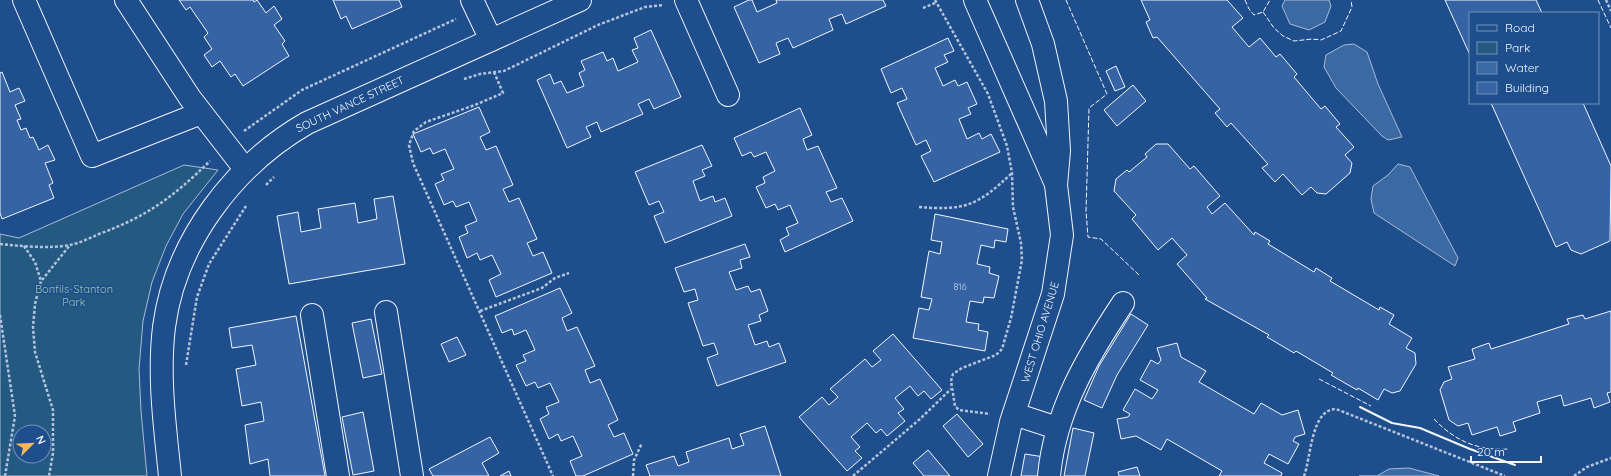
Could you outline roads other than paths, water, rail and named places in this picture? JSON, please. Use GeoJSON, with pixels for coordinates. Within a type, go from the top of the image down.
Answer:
{"type":"FeatureCollection","features":[{"type":"Feature","properties":{"kind":"street"},"geometry":{"type":"LineString","coordinates":[[24,0],[92,156],[201,112]]}},
{"type":"Feature","properties":{"kind":"street"},"geometry":{"type":"LineString","coordinates":[[126,0],[201,112],[245,169]]}},
{"type":"Feature","properties":{"kind":"street"},"geometry":{"type":"LineString","coordinates":[[472,0],[490,40]]}},
{"type":"Feature","properties":{"kind":"street","name":"SOUTH VANCE STREET"},"geometry":{"type":"LineString","coordinates":[[170,476],[163,396],[163,351],[167,312],[177,276],[186,254],[208,216],[230,186],[245,169],[283,137],[307,123],[580,0]]}},
{"type":"Feature","properties":{"kind":"street"},"geometry":{"type":"LineString","coordinates":[[686,0],[728,95]]}},
{"type":"Feature","properties":{"kind":"street","name":"WEST OHIO AVENUE"},"geometry":{"type":"LineString","coordinates":[[975,0],[1056,185]]}},
{"type":"Feature","properties":{"kind":"street","name":"WEST OHIO AVENUE"},"geometry":{"type":"LineString","coordinates":[[999,476],[1012,418],[1049,310],[1056,279],[1062,235],[1056,185],[1059,150],[1056,101],[1043,44],[1027,0]]}},
{"type":"Feature","properties":{"kind":"street"},"geometry":{"type":"LineString","coordinates":[[1048,476],[1057,428],[1080,372],[1123,303]]}},
{"type":"Feature","properties":{"kind":"street"},"geometry":{"type":"LineString","coordinates":[[386,312],[412,476]]}},
{"type":"Feature","properties":{"kind":"street"},"geometry":{"type":"LineString","coordinates":[[312,316],[338,476]]}},
{"type":"Feature","properties":{"kind":"street"},"geometry":{"type":"LineString","coordinates":[[1012,418],[1057,428]]}},
{"type":"Feature","properties":{"kind":"water"},"geometry":{"type":"Polygon","coordinates":[[[1285,0],[1329,0],[1331,6],[1325,22],[1309,30],[1290,24],[1282,6],[1285,0]]]}},
{"type":"Feature","properties":{"kind":"water"},"geometry":{"type":"Polygon","coordinates":[[[1354,44],[1367,52],[1378,84],[1402,137],[1388,140],[1382,136],[1336,88],[1324,67],[1326,55],[1344,45],[1354,44]]]}},
{"type":"Feature","properties":{"kind":"water"},"geometry":{"type":"Polygon","coordinates":[[[1398,164],[1410,167],[1458,258],[1455,266],[1374,213],[1371,199],[1373,186],[1388,175],[1398,164]]]}},
{"type":"Feature","properties":{"kind":"water"},"geometry":{"type":"Polygon","coordinates":[[[1409,468],[1439,476],[1377,476],[1389,469],[1409,468]]]}},
{"type":"Feature","properties":{"kind":"park label","name":"Bonfils-Stanton Park"},"geometry":{"type":"Point","coordinates":[74,295]}}]}
